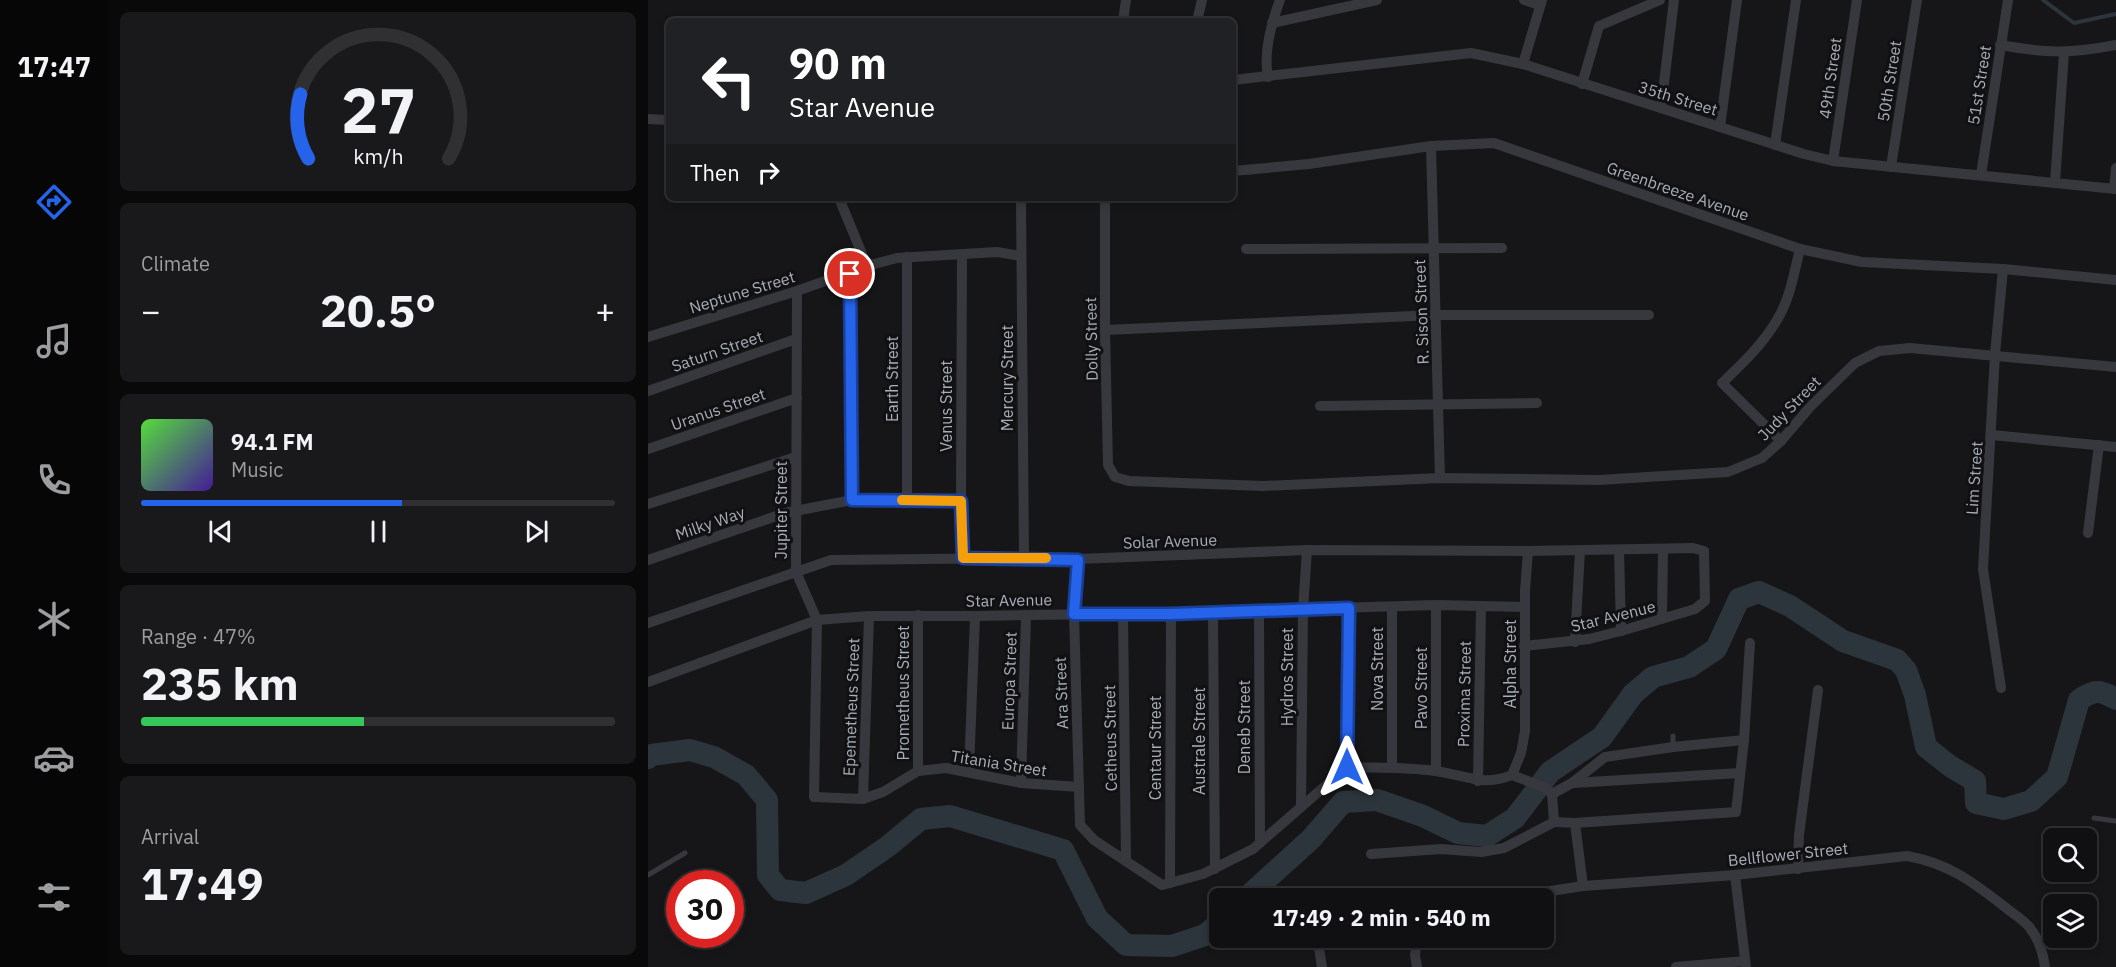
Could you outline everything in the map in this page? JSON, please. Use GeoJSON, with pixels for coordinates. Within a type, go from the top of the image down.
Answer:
{"type":"FeatureCollection","features":[{"type":"Feature","properties":{"kind":"street"},"geometry":{"type":"LineString","coordinates":[[1123,18],[1126,0]]}},
{"type":"Feature","properties":{"kind":"street"},"geometry":{"type":"LineString","coordinates":[[1198,18],[1202,0]]}},
{"type":"Feature","properties":{"kind":"street"},"geometry":{"type":"LineString","coordinates":[[1268,77],[1266,65],[1272,23],[1280,0]]}},
{"type":"Feature","properties":{"kind":"street"},"geometry":{"type":"LineString","coordinates":[[1272,23],[1370,0]]}},
{"type":"Feature","properties":{"kind":"street"},"geometry":{"type":"LineString","coordinates":[[1523,64],[1541,3],[1524,0]]}},
{"type":"Feature","properties":{"kind":"street"},"geometry":{"type":"LineString","coordinates":[[1582,84],[1599,26],[1660,0]]}},
{"type":"Feature","properties":{"kind":"street"},"geometry":{"type":"LineString","coordinates":[[1661,108],[1674,0]]}},
{"type":"Feature","properties":{"kind":"street"},"geometry":{"type":"LineString","coordinates":[[1720,127],[1737,0]]}},
{"type":"Feature","properties":{"kind":"street"},"geometry":{"type":"LineString","coordinates":[[1774,144],[1796,0]]}},
{"type":"Feature","properties":{"kind":"street","name":"49th Street"},"geometry":{"type":"LineString","coordinates":[[1833,161],[1857,0]]}},
{"type":"Feature","properties":{"kind":"street","name":"50th Street"},"geometry":{"type":"LineString","coordinates":[[1891,167],[1917,0]]}},
{"type":"Feature","properties":{"kind":"street","name":"51st Street"},"geometry":{"type":"LineString","coordinates":[[1981,175],[2008,0]]}},
{"type":"Feature","properties":{"kind":"street"},"geometry":{"type":"LineString","coordinates":[[2000,45],[2039,52],[2064,53],[2116,45]]}},
{"type":"Feature","properties":{"kind":"street","name":"35th Street"},"geometry":{"type":"LineString","coordinates":[[1236,81],[1471,53],[1523,64],[1804,154],[1833,161],[2115,189]]}},
{"type":"Feature","properties":{"kind":"street"},"geometry":{"type":"LineString","coordinates":[[2055,182],[2064,53]]}},
{"type":"Feature","properties":{"kind":"street"},"geometry":{"type":"LineString","coordinates":[[648,119],[666,120]]}},
{"type":"Feature","properties":{"kind":"street","name":"Greenbreeze Avenue"},"geometry":{"type":"LineString","coordinates":[[1236,171],[1309,164],[1431,146],[1494,143],[1800,249],[1862,262],[2003,269],[2116,280]]}},
{"type":"Feature","properties":{"kind":"street","name":"R. Sison Street"},"geometry":{"type":"LineString","coordinates":[[1431,146],[1440,478]]}},
{"type":"Feature","properties":{"kind":"street"},"geometry":{"type":"LineString","coordinates":[[2115,189],[2116,168]]}},
{"type":"Feature","properties":{"kind":"street"},"geometry":{"type":"LineString","coordinates":[[840,201],[867,266]]}},
{"type":"Feature","properties":{"kind":"street","name":"Mercury Street"},"geometry":{"type":"LineString","coordinates":[[1021,201],[1024,558]]}},
{"type":"Feature","properties":{"kind":"street","name":"Dolly Street"},"geometry":{"type":"LineString","coordinates":[[1105,201],[1108,465],[1115,477]]}},
{"type":"Feature","properties":{"kind":"street"},"geometry":{"type":"LineString","coordinates":[[1246,249],[1502,248]]}},
{"type":"Feature","properties":{"kind":"street"},"geometry":{"type":"LineString","coordinates":[[1781,441],[1722,383],[1763,341],[1779,318],[1792,284],[1800,249]]}},
{"type":"Feature","properties":{"kind":"street","name":"Neptune Street"},"geometry":{"type":"LineString","coordinates":[[648,337],[850,274],[867,266],[907,257],[997,252],[1021,256]]}},
{"type":"Feature","properties":{"kind":"street","name":"Venus Street"},"geometry":{"type":"LineString","coordinates":[[962,254],[961,501],[963,558]]}},
{"type":"Feature","properties":{"kind":"street","name":"Earth Street"},"geometry":{"type":"LineString","coordinates":[[907,257],[907,500]]}},
{"type":"Feature","properties":{"kind":"street","name":"Lim Street"},"geometry":{"type":"LineString","coordinates":[[2001,688],[1983,569],[1995,354],[2003,269]]}},
{"type":"Feature","properties":{"kind":"street"},"geometry":{"type":"LineString","coordinates":[[850,274],[852,500]]}},
{"type":"Feature","properties":{"kind":"street","name":"Jupiter Street"},"geometry":{"type":"LineString","coordinates":[[797,291],[796,572],[817,620],[814,797]]}},
{"type":"Feature","properties":{"kind":"street"},"geometry":{"type":"LineString","coordinates":[[1105,330],[1435,315],[1649,315]]}},
{"type":"Feature","properties":{"kind":"street","name":"Saturn Street"},"geometry":{"type":"LineString","coordinates":[[648,391],[796,339]]}},
{"type":"Feature","properties":{"kind":"street","name":"Judy Street"},"geometry":{"type":"LineString","coordinates":[[1115,477],[1129,482],[1263,486],[1440,478],[1599,480],[1728,472],[1762,458],[1781,441],[1840,376],[1855,363],[1879,351],[1910,348],[1995,354],[2116,367]]}},
{"type":"Feature","properties":{"kind":"street","name":"Uranus Street"},"geometry":{"type":"LineString","coordinates":[[648,448],[797,398]]}},
{"type":"Feature","properties":{"kind":"street"},"geometry":{"type":"LineString","coordinates":[[1320,406],[1537,403]]}},
{"type":"Feature","properties":{"kind":"street"},"geometry":{"type":"LineString","coordinates":[[1992,435],[2116,447]]}},
{"type":"Feature","properties":{"kind":"street"},"geometry":{"type":"LineString","coordinates":[[2088,533],[2099,445]]}},
{"type":"Feature","properties":{"kind":"street"},"geometry":{"type":"LineString","coordinates":[[648,504],[796,457]]}},
{"type":"Feature","properties":{"kind":"street","name":"Milky Way"},"geometry":{"type":"LineString","coordinates":[[648,560],[785,513],[852,500],[961,501]]}},
{"type":"Feature","properties":{"kind":"street","name":"Solar Avenue"},"geometry":{"type":"LineString","coordinates":[[648,623],[831,560],[963,558],[1078,560],[1307,550],[1528,551],[1693,548],[1704,551],[1705,601]]}},
{"type":"Feature","properties":{"kind":"street"},"geometry":{"type":"LineString","coordinates":[[1662,619],[1663,549]]}},
{"type":"Feature","properties":{"kind":"street","name":"Hydros Street"},"geometry":{"type":"LineString","coordinates":[[1301,805],[1303,610],[1307,550]]}},
{"type":"Feature","properties":{"kind":"street"},"geometry":{"type":"LineString","coordinates":[[1575,642],[1580,550]]}},
{"type":"Feature","properties":{"kind":"street"},"geometry":{"type":"LineString","coordinates":[[1619,550],[1621,631]]}},
{"type":"Feature","properties":{"kind":"street","name":"Alpha Street"},"geometry":{"type":"LineString","coordinates":[[1515,776],[1525,731],[1524,646],[1528,551]]}},
{"type":"Feature","properties":{"kind":"street","name":"Ara Street"},"geometry":{"type":"LineString","coordinates":[[1078,560],[1074,614],[1080,825],[1094,840],[1126,861]]}},
{"type":"Feature","properties":{"kind":"street","name":"Star Avenue"},"geometry":{"type":"LineString","coordinates":[[1524,646],[1575,642],[1621,631],[1695,609],[1705,601]]}},
{"type":"Feature","properties":{"kind":"street","name":"Star Avenue"},"geometry":{"type":"LineString","coordinates":[[648,682],[817,620],[869,616],[1171,614],[1436,605],[1525,607]]}},
{"type":"Feature","properties":{"kind":"street","name":"Pavo Street"},"geometry":{"type":"LineString","coordinates":[[1436,605],[1436,771]]}},
{"type":"Feature","properties":{"kind":"street","name":"Nova Street"},"geometry":{"type":"LineString","coordinates":[[1392,607],[1392,768]]}},
{"type":"Feature","properties":{"kind":"street","name":"Proxima Street"},"geometry":{"type":"LineString","coordinates":[[1478,781],[1481,607]]}},
{"type":"Feature","properties":{"kind":"street"},"geometry":{"type":"LineString","coordinates":[[1347,767],[1349,608]]}},
{"type":"Feature","properties":{"kind":"street","name":"Australe Street"},"geometry":{"type":"LineString","coordinates":[[1213,612],[1215,868]]}},
{"type":"Feature","properties":{"kind":"street","name":"Deneb Street"},"geometry":{"type":"LineString","coordinates":[[1259,612],[1260,843]]}},
{"type":"Feature","properties":{"kind":"street","name":"Cetheus Street"},"geometry":{"type":"LineString","coordinates":[[1123,614],[1126,861]]}},
{"type":"Feature","properties":{"kind":"street","name":"Centaur Street"},"geometry":{"type":"LineString","coordinates":[[1170,883],[1171,614]]}},
{"type":"Feature","properties":{"kind":"street","name":"Prometheus Street"},"geometry":{"type":"LineString","coordinates":[[918,615],[918,771]]}},
{"type":"Feature","properties":{"kind":"street","name":"Epemetheus Street"},"geometry":{"type":"LineString","coordinates":[[863,799],[869,616]]}},
{"type":"Feature","properties":{"kind":"street"},"geometry":{"type":"LineString","coordinates":[[969,771],[975,616]]}},
{"type":"Feature","properties":{"kind":"street","name":"Europa Street"},"geometry":{"type":"LineString","coordinates":[[1021,783],[1026,616]]}},
{"type":"Feature","properties":{"kind":"street"},"geometry":{"type":"LineString","coordinates":[[1371,854],[1441,849],[1482,852],[1504,848],[1554,822],[1575,823],[1736,812],[1744,740],[1750,643]]}},
{"type":"Feature","properties":{"kind":"street"},"geometry":{"type":"LineString","coordinates":[[1798,868],[1799,835],[1818,690]]}},
{"type":"Feature","properties":{"kind":"street"},"geometry":{"type":"LineString","coordinates":[[1572,783],[1605,757],[1673,741],[1744,740]]}},
{"type":"Feature","properties":{"kind":"street"},"geometry":{"type":"LineString","coordinates":[[1126,861],[1162,885],[1203,874],[1253,849],[1347,767],[1436,771],[1478,781],[1499,780],[1515,776],[1549,791],[1572,783],[1740,773]]}},
{"type":"Feature","properties":{"kind":"street","name":"Titania Street"},"geometry":{"type":"LineString","coordinates":[[814,797],[863,799],[882,792],[918,771],[946,768],[1021,783],[1079,788]]}},
{"type":"Feature","properties":{"kind":"street"},"geometry":{"type":"LineString","coordinates":[[1549,791],[1554,822]]}},
{"type":"Feature","properties":{"kind":"street"},"geometry":{"type":"LineString","coordinates":[[1575,823],[1583,886]]}},
{"type":"Feature","properties":{"kind":"street","name":"Bellflower Street"},"geometry":{"type":"LineString","coordinates":[[1554,890],[1583,886],[1735,875],[1907,856],[1952,869],[2029,927],[2038,940],[2045,967]]}},
{"type":"Feature","properties":{"kind":"street"},"geometry":{"type":"LineString","coordinates":[[1676,967],[1745,964],[1735,875]]}},
{"type":"Feature","properties":{"kind":"street"},"geometry":{"type":"LineString","coordinates":[[1319,948],[1322,967]]}},
{"type":"Feature","properties":{"kind":"street"},"geometry":{"type":"LineString","coordinates":[[1416,948],[1417,967]]}},
{"type":"Feature","properties":{"kind":"lane"},"geometry":{"type":"LineString","coordinates":[[2094,818],[2116,821]]}},
{"type":"Feature","properties":{"kind":"lane"},"geometry":{"type":"LineString","coordinates":[[648,875],[685,853]]}},
{"type":"Feature","properties":{"kind":"waterway"},"geometry":{"type":"LineString","coordinates":[[2043,0],[2074,23],[2116,14]]}},
{"type":"Feature","properties":{"kind":"waterway"},"geometry":{"type":"LineString","coordinates":[[1257,888],[1311,839],[1343,802],[1377,800],[1423,816],[1458,833],[1487,836],[1515,818],[1550,772],[1602,737],[1633,694],[1653,677],[1689,667],[1716,649],[1739,599],[1759,592],[1790,606],[1843,641],[1897,660],[1906,670],[1915,695],[1926,747],[1950,766],[1975,781],[1976,803],[2004,809],[2031,801],[2057,777],[2079,700],[2098,692],[2116,699]]}},
{"type":"Feature","properties":{"kind":"waterway"},"geometry":{"type":"LineString","coordinates":[[648,758],[651,755],[690,750],[714,757],[746,775],[767,800],[768,875],[780,890],[806,893],[846,875],[887,847],[921,819],[950,816],[1063,850],[1097,918],[1126,945],[1172,946],[1209,932]]}},
{"type":"Feature","properties":{"kind":"slow traffic"},"geometry":{"type":"LineString","coordinates":[[902,500],[961,501],[963,558],[1046,558]]}},
{"type":"Feature","properties":{"kind":"route"},"geometry":{"type":"LineString","coordinates":[[850,274],[852,500],[961,501],[963,558],[1078,560],[1074,614],[1171,614],[1349,608],[1347,767]]}}]}
